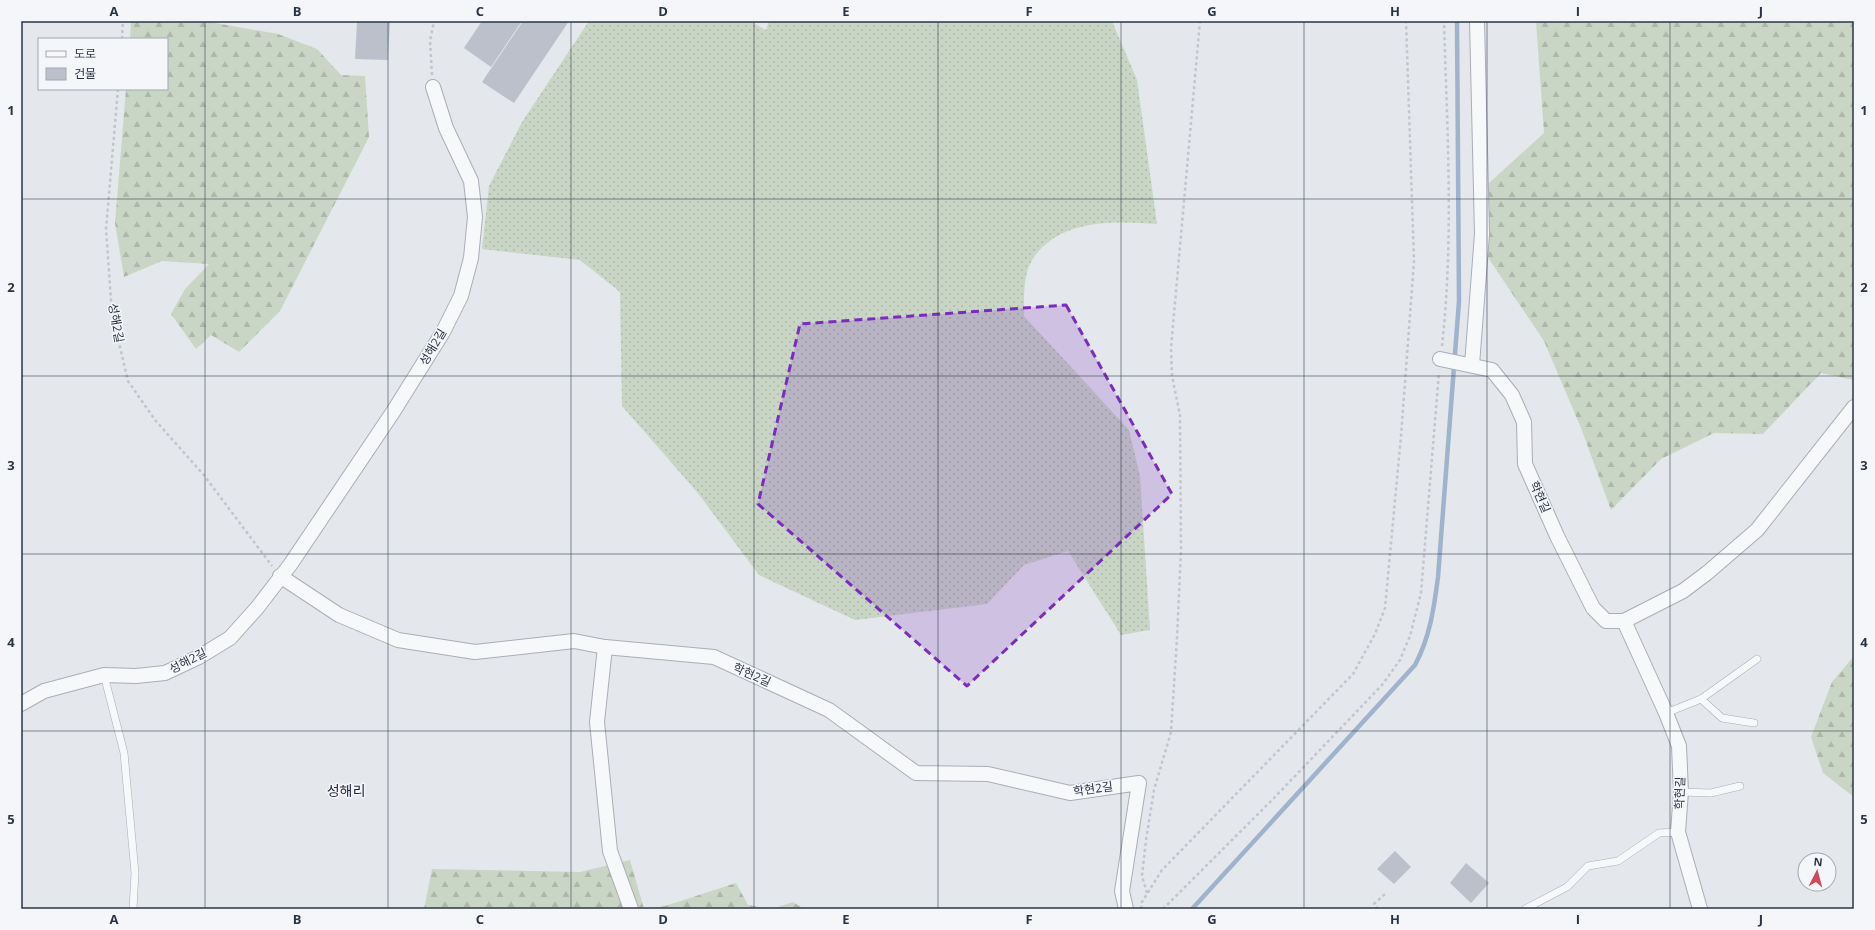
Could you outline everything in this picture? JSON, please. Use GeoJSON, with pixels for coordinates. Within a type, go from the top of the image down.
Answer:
{"type":"FeatureCollection","features":[{"type":"Feature","properties":{"kind":"street"},"geometry":{"type":"LineString","coordinates":[[1472,365],[1482,234],[1477,21]]}},
{"type":"Feature","properties":{"kind":"street","name":"성해2길"},"geometry":{"type":"LineString","coordinates":[[21,704],[44,691],[104,675],[136,676],[165,673],[199,657],[230,638],[257,608],[280,576],[290,565],[393,412],[443,332],[461,296],[471,258],[475,217],[471,181],[446,128],[433,87]]}},
{"type":"Feature","properties":{"kind":"street","name":"학현길"},"geometry":{"type":"LineString","coordinates":[[1440,359],[1492,370],[1512,395],[1524,422],[1525,464],[1557,536],[1593,608],[1606,621],[1624,621],[1666,713],[1678,746],[1681,792],[1678,832],[1700,909]]}},
{"type":"Feature","properties":{"kind":"street"},"geometry":{"type":"LineString","coordinates":[[1624,621],[1683,591],[1707,573],[1757,530],[1854,406]]}},
{"type":"Feature","properties":{"kind":"street","name":"학현2길"},"geometry":{"type":"LineString","coordinates":[[280,576],[339,615],[398,640],[475,652],[574,642],[605,647],[714,657],[829,710],[916,773],[988,774],[1070,793],[1139,783],[1122,891],[1126,909]]}},
{"type":"Feature","properties":{"kind":"street"},"geometry":{"type":"LineString","coordinates":[[605,647],[597,722],[610,851],[631,909]]}},
{"type":"Feature","properties":{"kind":"lane"},"geometry":{"type":"LineString","coordinates":[[1666,713],[1701,699],[1756,659]]}},
{"type":"Feature","properties":{"kind":"lane"},"geometry":{"type":"LineString","coordinates":[[104,675],[124,753],[135,873],[133,909]]}},
{"type":"Feature","properties":{"kind":"lane"},"geometry":{"type":"LineString","coordinates":[[1701,699],[1722,718],[1754,723]]}},
{"type":"Feature","properties":{"kind":"lane"},"geometry":{"type":"LineString","coordinates":[[1681,792],[1710,793],[1740,786]]}},
{"type":"Feature","properties":{"kind":"lane"},"geometry":{"type":"LineString","coordinates":[[1525,909],[1566,887],[1588,866],[1618,861],[1659,834],[1678,832]]}},
{"type":"Feature","properties":{"kind":"path"},"geometry":{"type":"LineString","coordinates":[[122,38],[123,21]]}},
{"type":"Feature","properties":{"kind":"path"},"geometry":{"type":"LineString","coordinates":[[433,87],[430,41],[434,21]]}},
{"type":"Feature","properties":{"kind":"path"},"geometry":{"type":"LineString","coordinates":[[1147,893],[1142,876],[1146,840],[1154,790],[1171,732],[1177,638],[1181,550],[1180,415],[1172,376],[1171,348],[1200,21]]}},
{"type":"Feature","properties":{"kind":"path"},"geometry":{"type":"LineString","coordinates":[[1141,909],[1147,893],[1162,870],[1353,674],[1375,634],[1385,608],[1390,567],[1391,524],[1401,436],[1414,261],[1406,21]]}},
{"type":"Feature","properties":{"kind":"path"},"geometry":{"type":"LineString","coordinates":[[1163,909],[1274,798],[1382,685],[1400,660],[1410,636],[1421,593],[1440,359],[1447,302],[1449,232],[1444,21]]}},
{"type":"Feature","properties":{"kind":"path","name":"성해2길"},"geometry":{"type":"LineString","coordinates":[[118,90],[106,229],[112,314],[128,381],[155,420],[203,474],[280,576]]}},
{"type":"Feature","properties":{"kind":"path"},"geometry":{"type":"LineString","coordinates":[[1378,909],[1374,904],[1386,893]]}},
{"type":"Feature","properties":{"kind":"highlighted area"},"geometry":{"type":"Polygon","coordinates":[[[1066,305],[1172,494],[967,686],[758,504],[800,324],[1066,305]]]}},
{"type":"Feature","properties":{"kind":"green space"},"geometry":{"type":"Polygon","coordinates":[[[131,21],[204,21],[278,34],[317,49],[341,75],[365,76],[369,137],[280,311],[239,352],[211,335],[196,349],[171,314],[185,289],[209,264],[162,261],[124,277],[115,223],[126,90],[168,90],[168,38],[130,38],[131,21]]]}},
{"type":"Feature","properties":{"kind":"green space"},"geometry":{"type":"Polygon","coordinates":[[[589,21],[750,21],[766,30],[769,21],[1112,21],[1137,80],[1157,224],[1123,222],[1088,225],[1071,230],[1056,237],[1042,248],[1028,268],[1024,288],[1024,316],[1129,430],[1140,476],[1150,630],[1121,635],[1068,551],[1024,565],[987,604],[855,620],[759,575],[697,492],[622,406],[620,292],[580,260],[482,249],[489,186],[522,122],[589,21]]]}},
{"type":"Feature","properties":{"kind":"green space"},"geometry":{"type":"Polygon","coordinates":[[[1536,21],[1854,21],[1854,380],[1821,373],[1763,434],[1714,433],[1661,459],[1611,510],[1581,428],[1544,341],[1485,253],[1489,183],[1544,133],[1536,21]]]}},
{"type":"Feature","properties":{"kind":"green space"},"geometry":{"type":"Polygon","coordinates":[[[1854,656],[1854,797],[1823,773],[1811,737],[1832,682],[1854,656]]]}},
{"type":"Feature","properties":{"kind":"green space"},"geometry":{"type":"Polygon","coordinates":[[[630,860],[644,909],[424,909],[432,869],[580,872],[630,860]]]}},
{"type":"Feature","properties":{"kind":"green space"},"geometry":{"type":"Polygon","coordinates":[[[736,883],[748,905],[771,909],[648,909],[665,906],[736,883]]]}},
{"type":"Feature","properties":{"kind":"green space"},"geometry":{"type":"Polygon","coordinates":[[[793,902],[804,909],[772,909],[793,902]]]}},
{"type":"Feature","properties":{"kind":"building"},"geometry":{"type":"Polygon","coordinates":[[[357,21],[390,21],[388,60],[355,59],[357,21]]]}},
{"type":"Feature","properties":{"kind":"building"},"geometry":{"type":"Polygon","coordinates":[[[482,21],[522,21],[491,67],[464,48],[482,21]]]}},
{"type":"Feature","properties":{"kind":"building"},"geometry":{"type":"Polygon","coordinates":[[[523,21],[569,21],[514,103],[482,82],[523,21]]]}},
{"type":"Feature","properties":{"kind":"building"},"geometry":{"type":"Polygon","coordinates":[[[1395,851],[1411,867],[1394,884],[1377,869],[1395,851]]]}},
{"type":"Feature","properties":{"kind":"building"},"geometry":{"type":"Polygon","coordinates":[[[1466,863],[1489,883],[1471,903],[1450,883],[1466,863]]]}},
{"type":"Feature","properties":{"kind":"waterway"},"geometry":{"type":"LineString","coordinates":[[1192,909],[1415,665],[1428,633],[1438,577],[1459,301],[1457,21]]}},
{"type":"Feature","properties":{"kind":"district","name":"성해리"},"geometry":{"type":"Point","coordinates":[346,791]}}]}
